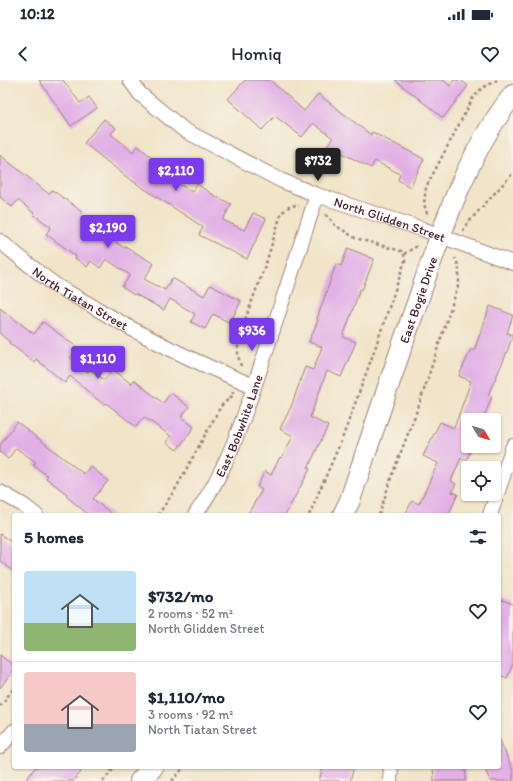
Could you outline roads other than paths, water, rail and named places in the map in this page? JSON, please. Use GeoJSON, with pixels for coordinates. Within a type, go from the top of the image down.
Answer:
{"type":"FeatureCollection","features":[{"type":"Feature","properties":{"kind":"street","name":"North Glidden Street"},"geometry":{"type":"LineString","coordinates":[[130,80],[140,94],[184,130],[280,180],[317,195],[441,236],[513,263]]}},
{"type":"Feature","properties":{"kind":"street","name":"East Bogie Drive"},"geometry":{"type":"LineString","coordinates":[[344,513],[350,500],[456,195],[484,138],[513,95]]}},
{"type":"Feature","properties":{"kind":"street","name":"East Bobwhite Lane"},"geometry":{"type":"LineString","coordinates":[[196,513],[207,499],[228,457],[254,386],[317,195]]}},
{"type":"Feature","properties":{"kind":"street","name":"North Tiatan Street"},"geometry":{"type":"LineString","coordinates":[[0,241],[57,286],[117,321],[189,358],[254,386]]}},
{"type":"Feature","properties":{"kind":"street"},"geometry":{"type":"LineString","coordinates":[[491,513],[513,446]]}},
{"type":"Feature","properties":{"kind":"street"},"geometry":{"type":"LineString","coordinates":[[0,492],[23,505],[33,513]]}},
{"type":"Feature","properties":{"kind":"street"},"geometry":{"type":"LineString","coordinates":[[0,747],[12,733]]}},
{"type":"Feature","properties":{"kind":"street"},"geometry":{"type":"LineString","coordinates":[[140,781],[151,769]]}},
{"type":"Feature","properties":{"kind":"street"},"geometry":{"type":"LineString","coordinates":[[390,781],[391,769]]}}]}
